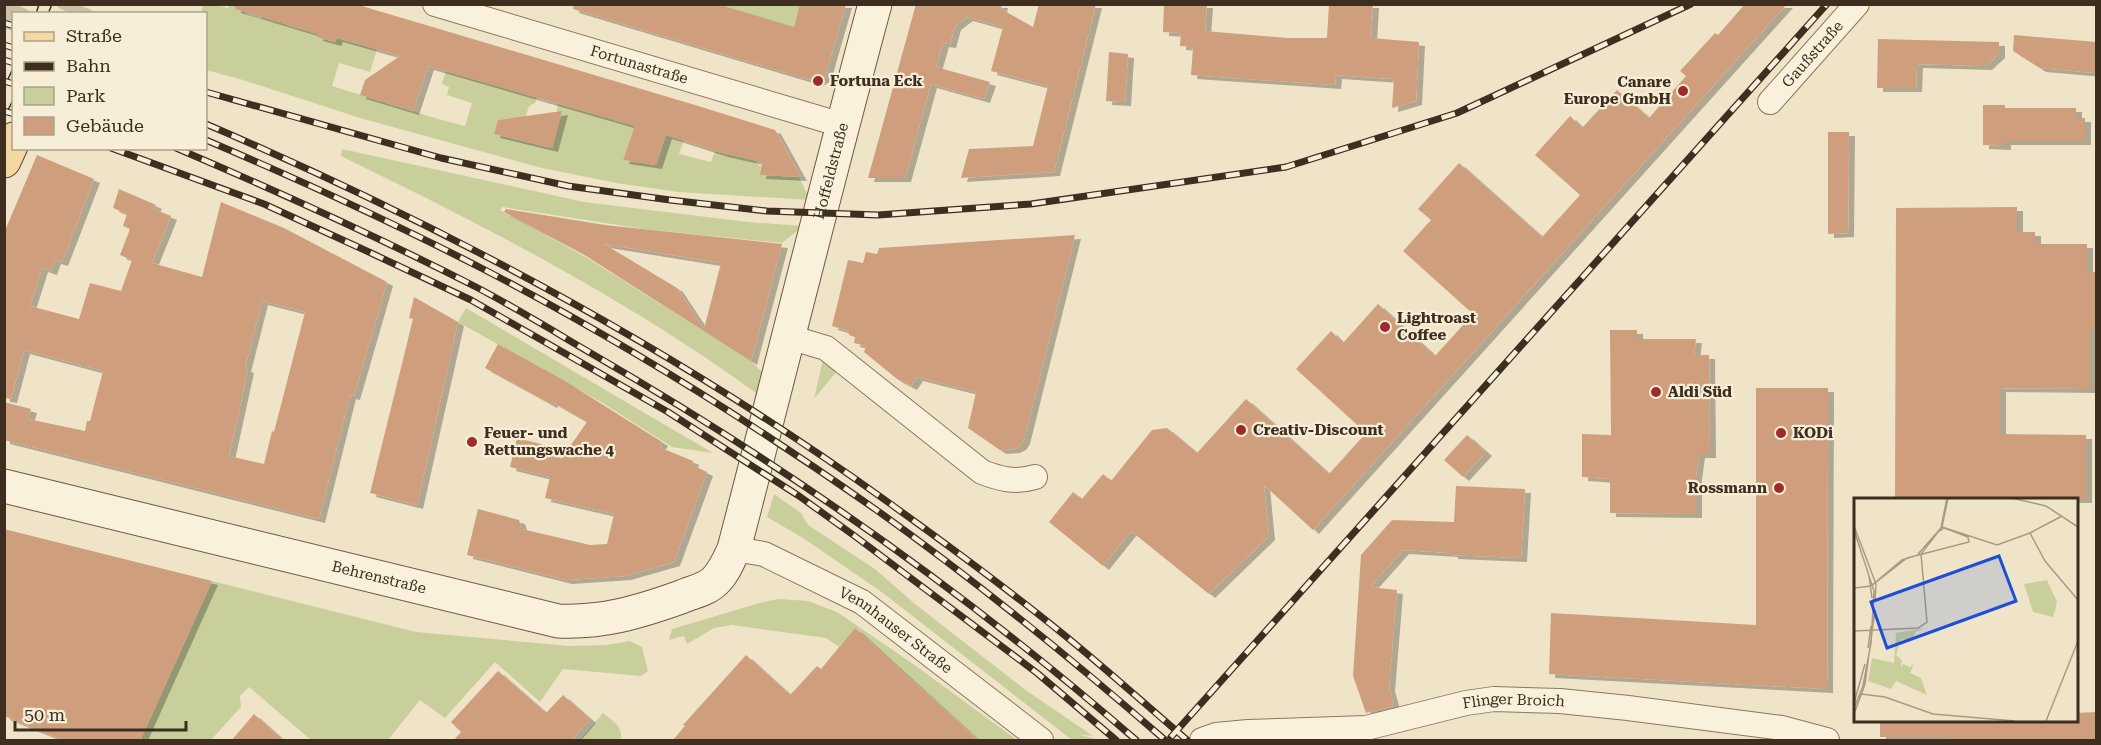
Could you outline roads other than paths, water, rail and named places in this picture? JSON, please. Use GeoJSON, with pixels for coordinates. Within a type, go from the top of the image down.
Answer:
{"type":"FeatureCollection","features":[{"type":"Feature","properties":{"kind":"main road"},"geometry":{"type":"LineString","coordinates":[[4,160],[12,144]]}},
{"type":"Feature","properties":{"kind":"street","name":"Fortunastraße"},"geometry":{"type":"LineString","coordinates":[[435,4],[842,125]]}},
{"type":"Feature","properties":{"kind":"street","name":"Hoffeldstraße"},"geometry":{"type":"LineString","coordinates":[[734,549],[842,125],[876,4]]}},
{"type":"Feature","properties":{"kind":"street","name":"Gaußstraße"},"geometry":{"type":"LineString","coordinates":[[1770,102],[1857,4]]}},
{"type":"Feature","properties":{"kind":"street"},"geometry":{"type":"LineString","coordinates":[[789,337],[826,348],[981,472],[1006,480],[1025,480],[1035,477]]}},
{"type":"Feature","properties":{"kind":"street","name":"Behrenstraße"},"geometry":{"type":"LineString","coordinates":[[4,486],[558,621],[575,622],[619,617],[702,589],[709,586],[720,575],[734,549]]}},
{"type":"Feature","properties":{"kind":"street","name":"Vennhauser Straße"},"geometry":{"type":"LineString","coordinates":[[734,549],[764,554],[862,602],[1041,741]]}},
{"type":"Feature","properties":{"kind":"street","name":"Flinger Broich"},"geometry":{"type":"LineString","coordinates":[[1202,741],[1216,735],[1248,732],[1366,728],[1466,703],[1494,699],[1560,701],[1628,708],[1782,728],[1827,741]]}},
{"type":"Feature","properties":{"kind":"tunnel"},"geometry":{"type":"LineString","coordinates":[[4,28],[13,4]]}},
{"type":"Feature","properties":{"kind":"tunnel"},"geometry":{"type":"LineString","coordinates":[[74,12],[77,4]]}},
{"type":"Feature","properties":{"kind":"tram line"},"geometry":{"type":"LineString","coordinates":[[37,12],[39,4]]}},
{"type":"Feature","properties":{"kind":"tram line"},"geometry":{"type":"LineString","coordinates":[[49,12],[52,4]]}},
{"type":"Feature","properties":{"kind":"tram line"},"geometry":{"type":"LineString","coordinates":[[4,88],[12,70]]}},
{"type":"Feature","properties":{"kind":"tram line"},"geometry":{"type":"LineString","coordinates":[[4,118],[12,102]]}},
{"type":"Feature","properties":{"kind":"railway"},"geometry":{"type":"LineString","coordinates":[[207,92],[441,158],[568,186],[767,211],[878,215],[1031,204],[1286,167],[1457,113],[1691,4]]}},
{"type":"Feature","properties":{"kind":"railway"},"geometry":{"type":"LineString","coordinates":[[1171,737],[1827,4]]}},
{"type":"Feature","properties":{"kind":"railway"},"geometry":{"type":"LineString","coordinates":[[4,23],[12,25]]}},
{"type":"Feature","properties":{"kind":"railway"},"geometry":{"type":"LineString","coordinates":[[4,45],[12,47]]}},
{"type":"Feature","properties":{"kind":"railway"},"geometry":{"type":"LineString","coordinates":[[4,60],[12,62]]}},
{"type":"Feature","properties":{"kind":"railway"},"geometry":{"type":"LineString","coordinates":[[4,81],[12,83]]}},
{"type":"Feature","properties":{"kind":"railway"},"geometry":{"type":"LineString","coordinates":[[4,111],[12,113]]}},
{"type":"Feature","properties":{"kind":"railway"},"geometry":{"type":"LineString","coordinates":[[207,124],[295,163],[470,248],[556,294],[723,392],[805,445],[975,565],[1079,647],[1187,740]]}},
{"type":"Feature","properties":{"kind":"railway"},"geometry":{"type":"LineString","coordinates":[[207,140],[347,202],[451,253],[535,297],[684,383],[781,445],[913,536],[1023,621],[1165,740]]}},
{"type":"Feature","properties":{"kind":"railway"},"geometry":{"type":"LineString","coordinates":[[116,150],[264,204],[471,300],[668,412],[799,496],[856,537],[1037,673],[1116,740]]}},
{"type":"Feature","properties":{"kind":"railway"},"geometry":{"type":"LineString","coordinates":[[181,150],[327,215],[476,287],[666,397],[806,487],[874,534],[1007,634],[1136,740]]}},
{"type":"Feature","properties":{"kind":"place","name":"Fortuna Eck"},"geometry":{"type":"Point","coordinates":[818,81]}},
{"type":"Feature","properties":{"kind":"place","name":"Canare Europe GmbH"},"geometry":{"type":"Point","coordinates":[1683,91]}},
{"type":"Feature","properties":{"kind":"place","name":"Lightroast Coffee"},"geometry":{"type":"Point","coordinates":[1385,327]}},
{"type":"Feature","properties":{"kind":"place","name":"Aldi Süd"},"geometry":{"type":"Point","coordinates":[1656,392]}},
{"type":"Feature","properties":{"kind":"place","name":"Creativ-Discount"},"geometry":{"type":"Point","coordinates":[1241,430]}},
{"type":"Feature","properties":{"kind":"place","name":"KODi"},"geometry":{"type":"Point","coordinates":[1781,433]}},
{"type":"Feature","properties":{"kind":"place","name":"Feuer- und Rettungswache 4"},"geometry":{"type":"Point","coordinates":[472,442]}},
{"type":"Feature","properties":{"kind":"place","name":"Rossmann"},"geometry":{"type":"Point","coordinates":[1779,488]}}]}
